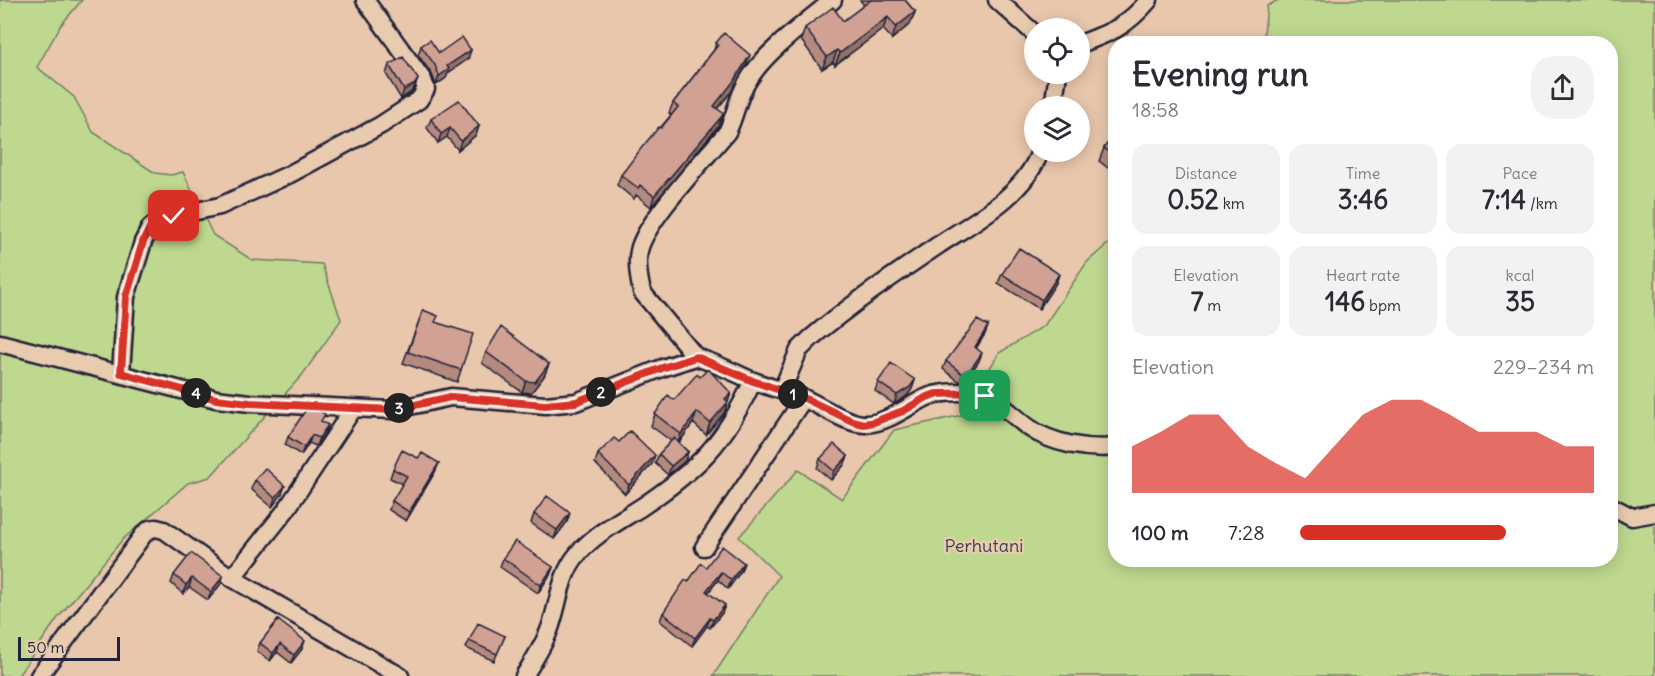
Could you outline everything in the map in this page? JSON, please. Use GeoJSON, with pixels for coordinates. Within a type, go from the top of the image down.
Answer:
{"type":"FeatureCollection","features":[{"type":"Feature","properties":{"kind":"street"},"geometry":{"type":"LineString","coordinates":[[121,373],[126,297],[143,242],[150,228],[157,222],[174,216],[220,206],[290,174],[381,125],[419,100],[424,93],[426,89],[423,80],[365,0]]}},
{"type":"Feature","properties":{"kind":"street"},"geometry":{"type":"LineString","coordinates":[[833,0],[773,52],[752,75],[744,86],[733,121],[727,132],[654,220],[644,237],[639,252],[639,279],[642,292],[696,357],[753,381],[804,398],[852,421],[864,424],[874,422],[903,411],[927,397],[952,393],[974,393],[999,404],[1043,435],[1085,447],[1108,447]]}},
{"type":"Feature","properties":{"kind":"street"},"geometry":{"type":"LineString","coordinates":[[997,0],[1024,24]]}},
{"type":"Feature","properties":{"kind":"street"},"geometry":{"type":"LineString","coordinates":[[1090,40],[1117,30],[1135,17],[1149,0]]}},
{"type":"Feature","properties":{"kind":"street"},"geometry":{"type":"LineString","coordinates":[[782,390],[799,350],[811,338],[927,253],[993,209],[1017,187],[1033,162]]}},
{"type":"Feature","properties":{"kind":"street"},"geometry":{"type":"LineString","coordinates":[[0,343],[216,399],[250,403],[392,410],[451,397],[545,405],[576,402],[696,357]]}},
{"type":"Feature","properties":{"kind":"street"},"geometry":{"type":"LineString","coordinates":[[524,676],[542,648],[567,570],[576,556],[590,541],[661,494],[697,466],[716,445],[734,419],[753,381]]}},
{"type":"Feature","properties":{"kind":"street"},"geometry":{"type":"LineString","coordinates":[[704,547],[804,398]]}},
{"type":"Feature","properties":{"kind":"street"},"geometry":{"type":"LineString","coordinates":[[232,578],[292,501],[353,409]]}},
{"type":"Feature","properties":{"kind":"street"},"geometry":{"type":"LineString","coordinates":[[1618,510],[1632,517],[1655,513]]}},
{"type":"Feature","properties":{"kind":"street"},"geometry":{"type":"LineString","coordinates":[[39,676],[150,529],[156,528],[164,530],[232,578],[400,676]]}},
{"type":"Feature","properties":{"kind":"green space"},"geometry":{"type":"Polygon","coordinates":[[[0,0],[82,0],[61,25],[37,67],[74,97],[93,132],[155,173],[171,175],[183,172],[213,235],[252,260],[322,264],[341,320],[303,374],[210,477],[188,483],[122,540],[57,619],[18,676],[0,676],[0,0]]]}},
{"type":"Feature","properties":{"kind":"green space","name":"Perhutani"},"geometry":{"type":"Polygon","coordinates":[[[1278,0],[1655,0],[1655,676],[713,676],[779,576],[739,537],[798,470],[842,499],[894,430],[962,415],[999,353],[1044,326],[1087,262],[1108,244],[1108,567],[1618,567],[1618,36],[1264,36],[1267,6],[1278,0]]]}},
{"type":"Feature","properties":{"kind":"building"},"geometry":{"type":"Polygon","coordinates":[[[871,0],[905,0],[915,12],[896,27],[888,17],[840,53],[837,50],[827,57],[805,28],[833,7],[843,21],[871,0]]]}},
{"type":"Feature","properties":{"kind":"building"},"geometry":{"type":"Polygon","coordinates":[[[724,33],[750,55],[734,81],[714,106],[723,113],[722,116],[654,196],[640,185],[638,188],[621,175],[678,107],[673,103],[718,45],[716,43],[724,33]]]}},
{"type":"Feature","properties":{"kind":"building"},"geometry":{"type":"Polygon","coordinates":[[[462,37],[471,50],[447,66],[449,69],[439,76],[435,65],[421,46],[430,40],[439,53],[462,37]]]}},
{"type":"Feature","properties":{"kind":"building"},"geometry":{"type":"Polygon","coordinates":[[[403,57],[418,79],[415,84],[404,90],[389,65],[403,57]]]}},
{"type":"Feature","properties":{"kind":"building"},"geometry":{"type":"Polygon","coordinates":[[[459,100],[479,126],[461,141],[450,128],[441,134],[431,119],[459,100]]]}},
{"type":"Feature","properties":{"kind":"building"},"geometry":{"type":"Polygon","coordinates":[[[1019,248],[1059,274],[1042,300],[1002,274],[1019,248]]]}},
{"type":"Feature","properties":{"kind":"building"},"geometry":{"type":"Polygon","coordinates":[[[423,310],[438,316],[435,322],[473,334],[461,370],[408,352],[423,310]]]}},
{"type":"Feature","properties":{"kind":"building"},"geometry":{"type":"Polygon","coordinates":[[[977,320],[988,326],[975,347],[982,353],[967,374],[963,374],[946,361],[977,320]]]}},
{"type":"Feature","properties":{"kind":"building"},"geometry":{"type":"Polygon","coordinates":[[[501,327],[549,364],[535,382],[526,381],[486,352],[501,327]]]}},
{"type":"Feature","properties":{"kind":"building"},"geometry":{"type":"Polygon","coordinates":[[[891,363],[915,380],[910,387],[897,395],[878,382],[891,363]]]}},
{"type":"Feature","properties":{"kind":"building"},"geometry":{"type":"Polygon","coordinates":[[[708,369],[731,393],[725,399],[728,402],[710,423],[697,412],[681,434],[655,414],[668,395],[674,400],[697,374],[700,377],[708,369]]]}},
{"type":"Feature","properties":{"kind":"building"},"geometry":{"type":"Polygon","coordinates":[[[307,408],[317,409],[325,414],[321,421],[328,425],[319,438],[312,435],[304,447],[288,437],[307,408]]]}},
{"type":"Feature","properties":{"kind":"building"},"geometry":{"type":"Polygon","coordinates":[[[630,431],[655,455],[629,485],[598,454],[614,438],[619,442],[630,431]]]}},
{"type":"Feature","properties":{"kind":"building"},"geometry":{"type":"Polygon","coordinates":[[[674,438],[688,452],[671,466],[659,454],[674,438]]]}},
{"type":"Feature","properties":{"kind":"building"},"geometry":{"type":"Polygon","coordinates":[[[834,444],[848,456],[834,471],[820,459],[834,444]]]}},
{"type":"Feature","properties":{"kind":"building"},"geometry":{"type":"Polygon","coordinates":[[[402,450],[418,458],[422,453],[439,463],[409,512],[392,501],[407,476],[393,469],[402,450]]]}},
{"type":"Feature","properties":{"kind":"building"},"geometry":{"type":"Polygon","coordinates":[[[265,468],[285,486],[275,498],[255,480],[265,468]]]}},
{"type":"Feature","properties":{"kind":"building"},"geometry":{"type":"Polygon","coordinates":[[[547,496],[570,513],[557,530],[534,514],[547,496]]]}},
{"type":"Feature","properties":{"kind":"building"},"geometry":{"type":"Polygon","coordinates":[[[515,541],[553,567],[541,585],[503,558],[515,541]]]}},
{"type":"Feature","properties":{"kind":"building"},"geometry":{"type":"Polygon","coordinates":[[[722,546],[744,563],[731,580],[721,572],[706,591],[725,605],[713,620],[710,618],[695,638],[663,613],[685,580],[688,582],[701,563],[706,567],[722,546]]]}},
{"type":"Feature","properties":{"kind":"building"},"geometry":{"type":"Polygon","coordinates":[[[191,553],[223,576],[211,592],[192,578],[186,585],[174,575],[191,553]]]}},
{"type":"Feature","properties":{"kind":"building"},"geometry":{"type":"Polygon","coordinates":[[[278,620],[305,641],[294,655],[280,644],[273,653],[260,643],[278,620]]]}},
{"type":"Feature","properties":{"kind":"building"},"geometry":{"type":"Polygon","coordinates":[[[478,623],[505,636],[497,654],[469,641],[478,623]]]}},
{"type":"Feature","properties":{"kind":"route"},"geometry":{"type":"LineString","coordinates":[[174,216],[157,222],[150,228],[143,242],[124,307],[121,373],[216,399],[250,403],[392,410],[451,397],[545,405],[576,402],[696,357],[753,381],[804,398],[852,421],[864,424],[903,411],[936,394],[974,393],[985,396]]}}]}
